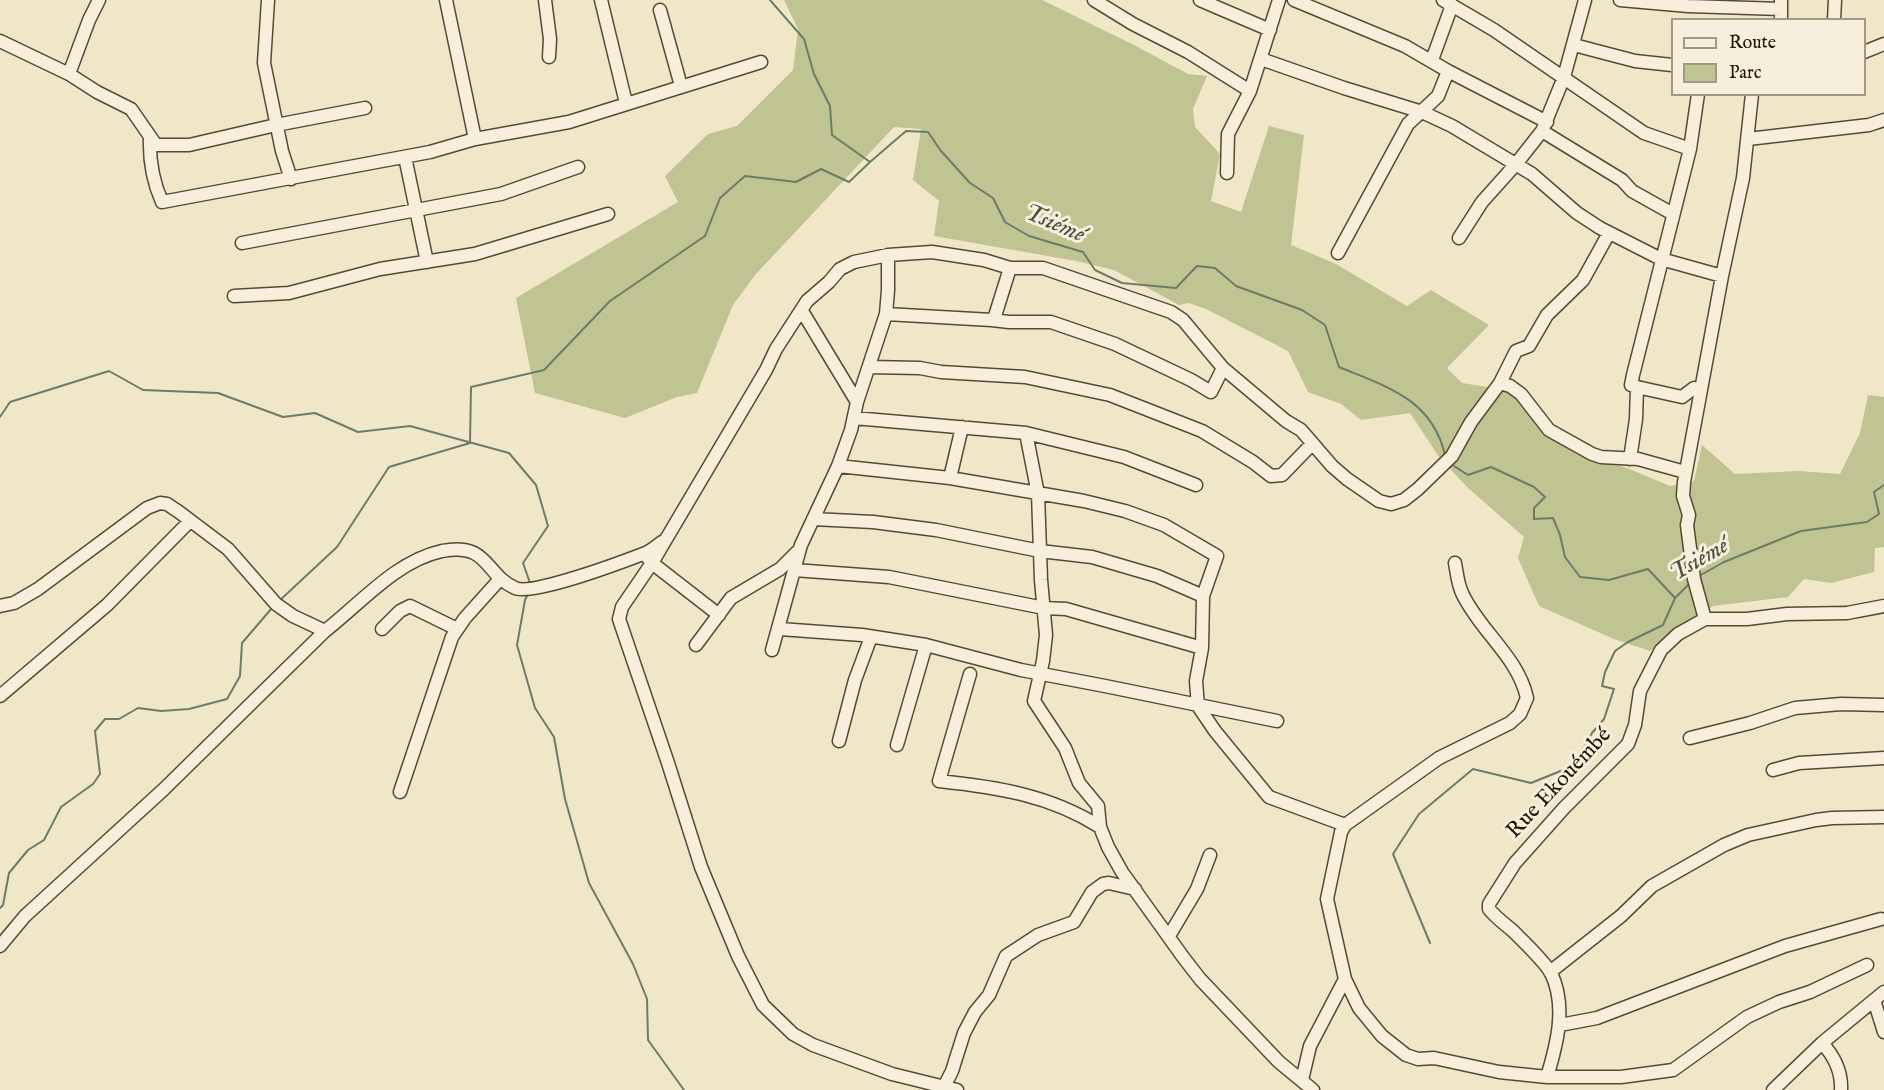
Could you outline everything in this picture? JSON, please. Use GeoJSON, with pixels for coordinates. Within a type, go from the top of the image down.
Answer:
{"type":"FeatureCollection","features":[{"type":"Feature","properties":{"kind":"street"},"geometry":{"type":"LineString","coordinates":[[69,74],[99,0]]}},
{"type":"Feature","properties":{"kind":"street"},"geometry":{"type":"LineString","coordinates":[[268,0],[264,63],[276,124],[291,179]]}},
{"type":"Feature","properties":{"kind":"street"},"geometry":{"type":"LineString","coordinates":[[446,0],[475,139]]}},
{"type":"Feature","properties":{"kind":"street"},"geometry":{"type":"LineString","coordinates":[[545,0],[550,39],[549,57]]}},
{"type":"Feature","properties":{"kind":"street"},"geometry":{"type":"LineString","coordinates":[[601,0],[626,104]]}},
{"type":"Feature","properties":{"kind":"street"},"geometry":{"type":"LineString","coordinates":[[1094,0],[1133,24],[1188,52],[1250,91]]}},
{"type":"Feature","properties":{"kind":"street"},"geometry":{"type":"LineString","coordinates":[[1200,0],[1270,30]]}},
{"type":"Feature","properties":{"kind":"street"},"geometry":{"type":"LineString","coordinates":[[1227,173],[1228,134],[1250,91],[1279,0]]}},
{"type":"Feature","properties":{"kind":"street"},"geometry":{"type":"LineString","coordinates":[[1294,0],[1406,46],[1432,60],[1544,126],[1622,180],[1632,191],[1673,214]]}},
{"type":"Feature","properties":{"kind":"street"},"geometry":{"type":"LineString","coordinates":[[1459,238],[1482,202],[1516,164],[1544,126],[1564,77],[1585,0]]}},
{"type":"Feature","properties":{"kind":"street"},"geometry":{"type":"LineString","coordinates":[[1620,0],[1688,6],[1781,9]]}},
{"type":"Feature","properties":{"kind":"street"},"geometry":{"type":"LineString","coordinates":[[1833,18],[1835,0]]}},
{"type":"Feature","properties":{"kind":"street"},"geometry":{"type":"LineString","coordinates":[[1432,60],[1448,3],[1494,30],[1644,133],[1690,149]]}},
{"type":"Feature","properties":{"kind":"street"},"geometry":{"type":"LineString","coordinates":[[660,10],[681,86]]}},
{"type":"Feature","properties":{"kind":"street"},"geometry":{"type":"LineString","coordinates":[[0,41],[69,74],[131,110],[156,145],[189,145],[276,124],[365,108]]}},
{"type":"Feature","properties":{"kind":"street"},"geometry":{"type":"LineString","coordinates":[[1866,51],[1884,44]]}},
{"type":"Feature","properties":{"kind":"street"},"geometry":{"type":"LineString","coordinates":[[1574,45],[1635,61],[1671,65]]}},
{"type":"Feature","properties":{"kind":"street"},"geometry":{"type":"LineString","coordinates":[[1261,59],[1422,112],[1452,126],[1532,174],[1577,213],[1609,233],[1661,259],[1722,276]]}},
{"type":"Feature","properties":{"kind":"street"},"geometry":{"type":"LineString","coordinates":[[150,136],[155,185],[162,202],[405,157],[475,139],[568,122],[761,62]]}},
{"type":"Feature","properties":{"kind":"street"},"geometry":{"type":"LineString","coordinates":[[1338,253],[1408,124],[1438,96],[1448,71]]}},
{"type":"Feature","properties":{"kind":"street"},"geometry":{"type":"LineString","coordinates":[[1698,96],[1690,149],[1631,385],[1682,397],[1694,388],[1701,390]]}},
{"type":"Feature","properties":{"kind":"street"},"geometry":{"type":"LineString","coordinates":[[1705,619],[1694,579],[1687,525],[1689,515],[1683,496],[1685,472],[1743,178],[1752,96]]}},
{"type":"Feature","properties":{"kind":"street"},"geometry":{"type":"LineString","coordinates":[[1748,138],[1869,125],[1884,120]]}},
{"type":"Feature","properties":{"kind":"street"},"geometry":{"type":"LineString","coordinates":[[405,157],[427,262]]}},
{"type":"Feature","properties":{"kind":"street"},"geometry":{"type":"LineString","coordinates":[[242,243],[501,195],[578,167]]}},
{"type":"Feature","properties":{"kind":"street"},"geometry":{"type":"LineString","coordinates":[[234,296],[289,293],[380,269],[475,254],[608,214]]}},
{"type":"Feature","properties":{"kind":"street"},"geometry":{"type":"LineString","coordinates":[[957,1090],[918,1085],[813,1045],[793,1034],[763,1005],[738,956],[701,867],[619,619],[622,607],[648,559],[663,542],[716,456],[776,349],[807,301],[840,269],[854,262],[888,255],[932,252],[984,260],[1010,268],[1043,268],[1171,312],[1183,320],[1223,368],[1300,430],[1332,466],[1368,495],[1391,504],[1404,500],[1418,489],[1452,456],[1471,422],[1500,383],[1516,351],[1529,346],[1548,315],[1583,280],[1609,233]]}},
{"type":"Feature","properties":{"kind":"street"},"geometry":{"type":"LineString","coordinates":[[696,645],[736,594],[780,569],[794,557],[801,545],[838,466],[855,418],[857,402],[886,314],[888,255]]}},
{"type":"Feature","properties":{"kind":"street"},"geometry":{"type":"LineString","coordinates":[[992,320],[1010,268]]}},
{"type":"Feature","properties":{"kind":"street"},"geometry":{"type":"LineString","coordinates":[[802,311],[857,402]]}},
{"type":"Feature","properties":{"kind":"street"},"geometry":{"type":"LineString","coordinates":[[886,314],[1009,322],[1051,322],[1115,344],[1191,380],[1210,392],[1223,368]]}},
{"type":"Feature","properties":{"kind":"street"},"geometry":{"type":"LineString","coordinates":[[869,367],[920,368],[941,372],[1024,377],[1110,395],[1202,431],[1253,462],[1271,476],[1282,475],[1312,444]]}},
{"type":"Feature","properties":{"kind":"street"},"geometry":{"type":"LineString","coordinates":[[1500,383],[1510,386],[1521,394],[1549,430],[1592,454],[1601,457],[1638,459],[1685,472]]}},
{"type":"Feature","properties":{"kind":"street"},"geometry":{"type":"LineString","coordinates":[[1630,459],[1636,419],[1637,387]]}},
{"type":"Feature","properties":{"kind":"street"},"geometry":{"type":"LineString","coordinates":[[855,418],[1026,434],[1124,457],[1196,484]]}},
{"type":"Feature","properties":{"kind":"street"},"geometry":{"type":"LineString","coordinates":[[950,478],[962,427]]}},
{"type":"Feature","properties":{"kind":"street"},"geometry":{"type":"LineString","coordinates":[[1026,434],[1038,494],[1046,635],[1034,701],[1065,748],[1079,783],[1098,806],[1100,827],[1108,848],[1135,889],[1200,979],[1279,1062],[1313,1090]]}},
{"type":"Feature","properties":{"kind":"street"},"geometry":{"type":"LineString","coordinates":[[838,466],[950,478],[1125,511],[1164,525],[1217,556],[1203,596],[1202,648],[1196,681],[1198,705],[1215,731],[1269,796],[1346,825]]}},
{"type":"Feature","properties":{"kind":"street"},"geometry":{"type":"LineString","coordinates":[[0,606],[14,603],[38,589],[147,508],[160,503],[167,504],[228,549],[276,604],[293,616],[325,631]]}},
{"type":"Feature","properties":{"kind":"street"},"geometry":{"type":"LineString","coordinates":[[813,519],[873,522],[936,530],[1040,551],[1092,557],[1157,576],[1203,596]]}},
{"type":"Feature","properties":{"kind":"street"},"geometry":{"type":"LineString","coordinates":[[0,696],[107,605],[190,521]]}},
{"type":"Feature","properties":{"kind":"street"},"geometry":{"type":"LineString","coordinates":[[772,650],[780,629],[801,545]]}},
{"type":"Feature","properties":{"kind":"street"},"geometry":{"type":"LineString","coordinates":[[0,946],[25,916],[163,790],[325,631],[398,570],[434,554],[451,550],[476,553],[490,564],[500,579],[518,589],[531,588],[648,559]]}},
{"type":"Feature","properties":{"kind":"street"},"geometry":{"type":"LineString","coordinates":[[648,559],[719,615]]}},
{"type":"Feature","properties":{"kind":"street"},"geometry":{"type":"LineString","coordinates":[[1455,563],[1461,593],[1503,648],[1523,682],[1527,698],[1520,714],[1509,723],[1439,758],[1346,825],[1338,838],[1327,899],[1346,979],[1359,1008],[1382,1036],[1406,1055],[1418,1059],[1444,1059],[1522,1076],[1621,1077],[1673,1070],[1747,1017],[1779,1002],[1810,992],[1867,965]]}},
{"type":"Feature","properties":{"kind":"street"},"geometry":{"type":"LineString","coordinates":[[794,570],[889,577],[1044,608],[1066,609],[1202,648]]}},
{"type":"Feature","properties":{"kind":"street"},"geometry":{"type":"LineString","coordinates":[[400,792],[448,646],[465,618],[500,579]]}},
{"type":"Feature","properties":{"kind":"street"},"geometry":{"type":"LineString","coordinates":[[382,629],[400,611],[410,606],[457,630]]}},
{"type":"Feature","properties":{"kind":"street","name":"Rue Ekouémbé"},"geometry":{"type":"LineString","coordinates":[[1547,1077],[1560,1025],[1558,999],[1550,972],[1513,931],[1493,914],[1489,909],[1489,904],[1515,863],[1564,808],[1628,744],[1635,725],[1640,691],[1661,650],[1678,634],[1705,619],[1847,613],[1884,606]]}},
{"type":"Feature","properties":{"kind":"street"},"geometry":{"type":"LineString","coordinates":[[780,629],[871,636],[926,645],[1021,670],[1277,721]]}},
{"type":"Feature","properties":{"kind":"street"},"geometry":{"type":"LineString","coordinates":[[839,741],[855,680],[871,636]]}},
{"type":"Feature","properties":{"kind":"street"},"geometry":{"type":"LineString","coordinates":[[897,745],[926,645]]}},
{"type":"Feature","properties":{"kind":"street"},"geometry":{"type":"LineString","coordinates":[[970,674],[939,781],[1004,789],[1040,798],[1100,827]]}},
{"type":"Feature","properties":{"kind":"street"},"geometry":{"type":"LineString","coordinates":[[1690,738],[1750,723],[1795,708],[1841,704],[1884,705]]}},
{"type":"Feature","properties":{"kind":"street"},"geometry":{"type":"LineString","coordinates":[[1773,770],[1799,763],[1884,758]]}},
{"type":"Feature","properties":{"kind":"street"},"geometry":{"type":"LineString","coordinates":[[1550,972],[1621,916],[1652,886],[1725,845],[1748,835],[1816,820],[1884,817]]}},
{"type":"Feature","properties":{"kind":"street"},"geometry":{"type":"LineString","coordinates":[[1169,936],[1197,889],[1210,855]]}},
{"type":"Feature","properties":{"kind":"street"},"geometry":{"type":"LineString","coordinates":[[941,1089],[952,1071],[964,1033],[975,1012],[989,995],[1006,956],[1038,935],[1074,922],[1092,892],[1103,884],[1135,889]]}},
{"type":"Feature","properties":{"kind":"street"},"geometry":{"type":"LineString","coordinates":[[1560,1025],[1597,1018],[1785,946],[1881,919]]}},
{"type":"Feature","properties":{"kind":"street"},"geometry":{"type":"LineString","coordinates":[[1302,1080],[1310,1046],[1346,979]]}},
{"type":"Feature","properties":{"kind":"street"},"geometry":{"type":"LineString","coordinates":[[1879,996],[1884,1032]]}},
{"type":"Feature","properties":{"kind":"street"},"geometry":{"type":"LineString","coordinates":[[1773,1090],[1822,1043],[1879,996]]}},
{"type":"Feature","properties":{"kind":"street"},"geometry":{"type":"LineString","coordinates":[[1822,1043],[1831,1053],[1842,1078],[1842,1090]]}},
{"type":"Feature","properties":{"kind":"green space"},"geometry":{"type":"Polygon","coordinates":[[[784,0],[1042,0],[1188,74],[1207,76],[1193,109],[1195,127],[1220,154],[1211,201],[1241,212],[1269,126],[1304,135],[1291,245],[1336,264],[1407,306],[1431,290],[1489,325],[1447,368],[1462,383],[1512,391],[1544,432],[1599,460],[1627,468],[1670,486],[1694,481],[1702,445],[1735,474],[1799,471],[1840,474],[1860,433],[1868,395],[1884,397],[1884,547],[1875,548],[1874,572],[1831,583],[1804,579],[1788,597],[1713,606],[1650,651],[1614,639],[1539,606],[1518,558],[1524,537],[1467,487],[1439,457],[1410,413],[1361,420],[1341,404],[1308,392],[1288,351],[1206,309],[1189,303],[1179,305],[1114,270],[934,236],[939,201],[913,180],[921,129],[894,127],[755,275],[733,305],[697,393],[677,397],[625,418],[535,393],[516,298],[678,202],[665,176],[708,134],[737,126],[793,70],[798,29],[784,0]]]}},
{"type":"Feature","properties":{"kind":"waterway","name":"Tsiémé"},"geometry":{"type":"LineString","coordinates":[[770,0],[804,39],[814,74],[830,106],[832,135],[870,162],[906,131],[928,132],[941,151],[970,183],[993,198],[1005,222],[1029,236],[1083,252],[1095,270],[1122,283],[1176,288],[1197,266],[1215,268],[1236,286],[1302,310],[1325,325],[1339,367],[1390,389],[1418,408],[1430,420],[1439,436],[1445,455]]}},
{"type":"Feature","properties":{"kind":"waterway"},"geometry":{"type":"LineString","coordinates":[[278,602],[337,547],[389,467],[470,443],[471,387],[544,370],[610,301],[705,236],[720,198],[745,176],[796,182],[821,169],[849,182],[870,162]]}},
{"type":"Feature","properties":{"kind":"waterway"},"geometry":{"type":"LineString","coordinates":[[0,417],[10,402],[109,371],[143,390],[218,393],[283,417],[315,413],[358,432],[410,426],[509,453],[536,485],[548,526],[523,563],[530,583]]}},
{"type":"Feature","properties":{"kind":"waterway","name":"Tsiémé"},"geometry":{"type":"LineString","coordinates":[[1454,466],[1468,475],[1491,467],[1534,487],[1545,497],[1534,508],[1534,519],[1553,518],[1565,557],[1580,577],[1609,580],[1648,569],[1675,598],[1690,583]]}},
{"type":"Feature","properties":{"kind":"waterway","name":"Tsiémé"},"geometry":{"type":"LineString","coordinates":[[1699,576],[1724,562],[1801,531],[1867,522],[1879,514],[1874,492],[1884,485]]}},
{"type":"Feature","properties":{"kind":"waterway"},"geometry":{"type":"LineString","coordinates":[[528,594],[517,645],[535,708],[554,737],[565,799],[589,883],[633,964],[647,999],[648,1040],[684,1090]]}},
{"type":"Feature","properties":{"kind":"waterway"},"geometry":{"type":"LineString","coordinates":[[1430,943],[1393,854],[1419,814],[1473,769],[1531,783],[1568,768],[1604,719],[1614,689],[1602,686],[1605,672],[1615,651],[1663,625],[1675,598]]}},
{"type":"Feature","properties":{"kind":"waterway"},"geometry":{"type":"LineString","coordinates":[[0,908],[3,905],[9,873],[28,850],[44,840],[61,807],[93,784],[100,774],[95,731],[105,719],[119,719],[138,708],[161,711],[189,709],[227,699],[240,676],[242,643],[272,608]]}}]}
